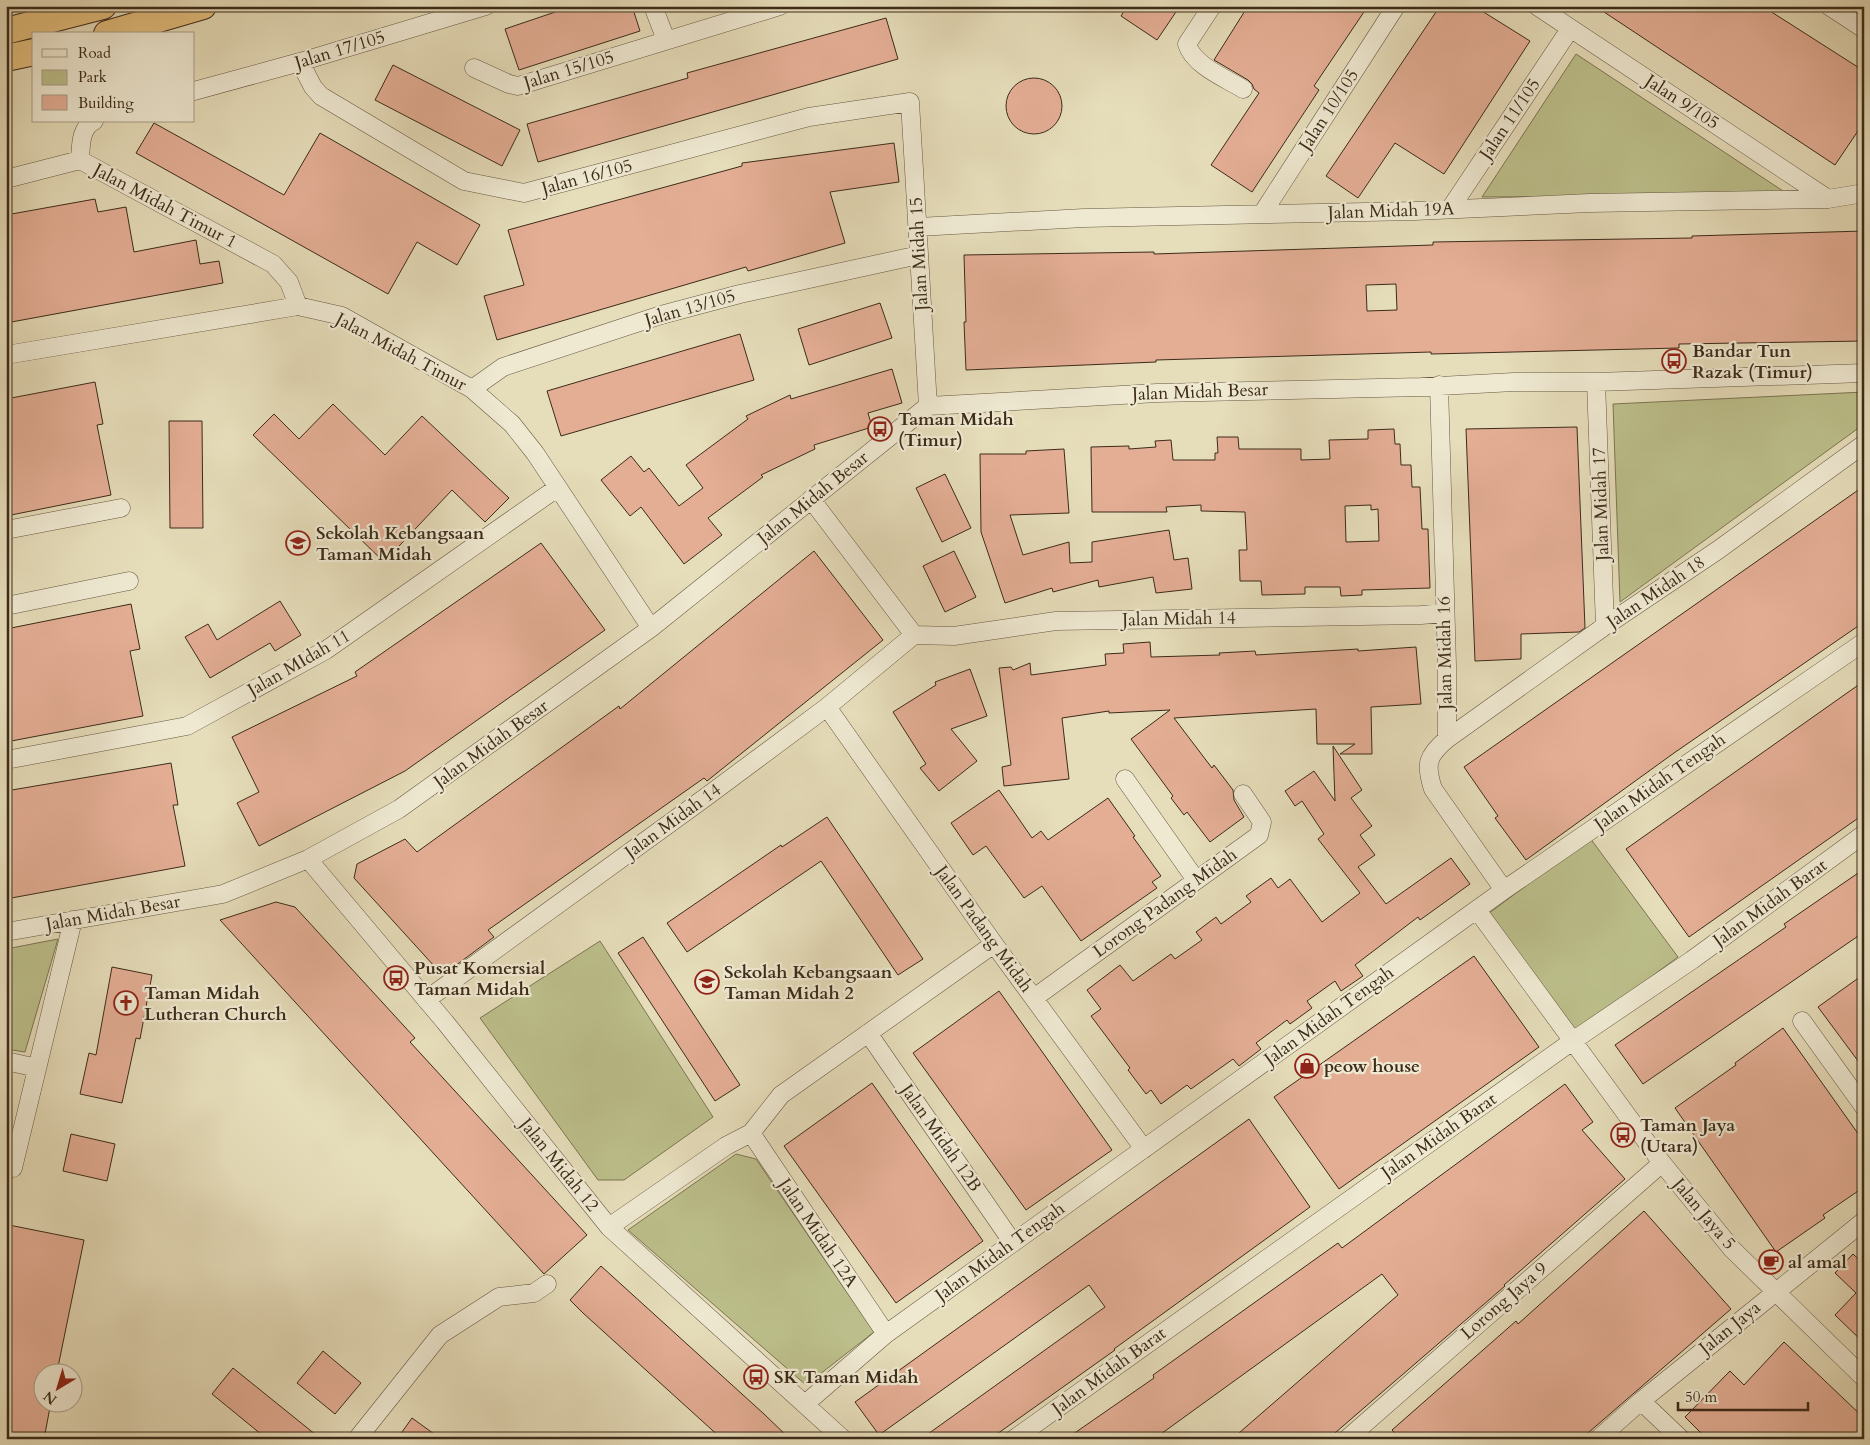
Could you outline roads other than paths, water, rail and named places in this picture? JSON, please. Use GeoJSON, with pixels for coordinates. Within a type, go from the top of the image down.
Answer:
{"type":"FeatureCollection","features":[{"type":"Feature","properties":{"kind":"highway"},"geometry":{"type":"LineString","coordinates":[[6,31],[103,6]]}},
{"type":"Feature","properties":{"kind":"highway"},"geometry":{"type":"LineString","coordinates":[[114,32],[203,6]]}},
{"type":"Feature","properties":{"kind":"highway"},"geometry":{"type":"LineString","coordinates":[[6,58],[32,52]]}},
{"type":"Feature","properties":{"kind":"street","name":"Jalan 17/105"},"geometry":{"type":"LineString","coordinates":[[195,91],[300,62],[486,6]]}},
{"type":"Feature","properties":{"kind":"street"},"geometry":{"type":"LineString","coordinates":[[653,6],[666,40]]}},
{"type":"Feature","properties":{"kind":"street","name":"Jalan 15/105"},"geometry":{"type":"LineString","coordinates":[[474,68],[509,84],[518,86],[780,6]]}},
{"type":"Feature","properties":{"kind":"street"},"geometry":{"type":"LineString","coordinates":[[1212,6],[1187,44],[1189,51],[1195,59],[1243,89]]}},
{"type":"Feature","properties":{"kind":"street","name":"Jalan 10/105"},"geometry":{"type":"LineString","coordinates":[[1262,214],[1396,6]]}},
{"type":"Feature","properties":{"kind":"street","name":"Jalan 9/105"},"geometry":{"type":"LineString","coordinates":[[1537,6],[1828,199]]}},
{"type":"Feature","properties":{"kind":"street"},"geometry":{"type":"LineString","coordinates":[[1829,6],[1864,29]]}},
{"type":"Feature","properties":{"kind":"street","name":"Jalan 11/105"},"geometry":{"type":"LineString","coordinates":[[1450,209],[1570,29]]}},
{"type":"Feature","properties":{"kind":"street","name":"Jalan 16/105"},"geometry":{"type":"LineString","coordinates":[[300,62],[313,87],[321,96],[464,181],[524,193],[809,117],[910,102]]}},
{"type":"Feature","properties":{"kind":"street","name":"Jalan Midah 15"},"geometry":{"type":"LineString","coordinates":[[910,102],[928,406]]}},
{"type":"Feature","properties":{"kind":"street"},"geometry":{"type":"LineString","coordinates":[[80,160],[83,135],[86,128],[93,122]]}},
{"type":"Feature","properties":{"kind":"street","name":"Jalan Midah Timur 1"},"geometry":{"type":"LineString","coordinates":[[6,179],[80,160],[273,264],[289,282],[298,306]]}},
{"type":"Feature","properties":{"kind":"street","name":"Jalan Midah 19A"},"geometry":{"type":"LineString","coordinates":[[918,227],[1084,218],[1450,209],[1590,203],[1828,199],[1864,193]]}},
{"type":"Feature","properties":{"kind":"street","name":"Jalan 13/105"},"geometry":{"type":"LineString","coordinates":[[472,389],[503,367],[661,315],[740,294],[919,255]]}},
{"type":"Feature","properties":{"kind":"street","name":"Jalan Midah Timur"},"geometry":{"type":"LineString","coordinates":[[6,355],[298,306],[342,316],[472,389],[512,424],[535,453],[650,628]]}},
{"type":"Feature","properties":{"kind":"street","name":"Jalan Midah Besar"},"geometry":{"type":"LineString","coordinates":[[6,932],[223,894],[308,859],[399,809],[650,628],[928,406],[1157,393],[1864,374]]}},
{"type":"Feature","properties":{"kind":"street","name":"Jalan Midah 17"},"geometry":{"type":"LineString","coordinates":[[1596,382],[1605,626]]}},
{"type":"Feature","properties":{"kind":"street","name":"Jalan Midah 16"},"geometry":{"type":"LineString","coordinates":[[1439,386],[1447,665],[1447,738]]}},
{"type":"Feature","properties":{"kind":"street","name":"Jalan Midah 18"},"geometry":{"type":"LineString","coordinates":[[1447,738],[1605,626],[1718,550],[1864,444]]}},
{"type":"Feature","properties":{"kind":"street","name":"Jalan MIdah 11"},"geometry":{"type":"LineString","coordinates":[[6,760],[187,726],[326,650],[557,488]]}},
{"type":"Feature","properties":{"kind":"street"},"geometry":{"type":"LineString","coordinates":[[811,500],[914,636]]}},
{"type":"Feature","properties":{"kind":"street"},"geometry":{"type":"LineString","coordinates":[[6,530],[122,508]]}},
{"type":"Feature","properties":{"kind":"street"},"geometry":{"type":"LineString","coordinates":[[6,606],[129,581]]}},
{"type":"Feature","properties":{"kind":"street","name":"Jalan Midah 14"},"geometry":{"type":"LineString","coordinates":[[426,1000],[827,707],[914,636],[954,636],[1056,621],[1445,613]]}},
{"type":"Feature","properties":{"kind":"street","name":"Jalan Midah Tengah"},"geometry":{"type":"LineString","coordinates":[[804,1404],[886,1334],[1504,890],[1864,642]]}},
{"type":"Feature","properties":{"kind":"street","name":"Jalan Padang Midah"},"geometry":{"type":"LineString","coordinates":[[827,707],[994,944],[1144,1149]]}},
{"type":"Feature","properties":{"kind":"street"},"geometry":{"type":"LineString","coordinates":[[1447,738],[1434,750],[1427,771],[1433,789],[1504,890]]}},
{"type":"Feature","properties":{"kind":"street"},"geometry":{"type":"LineString","coordinates":[[1126,779],[1196,880]]}},
{"type":"Feature","properties":{"kind":"street","name":"Lorong Padang Midah"},"geometry":{"type":"LineString","coordinates":[[1034,998],[1258,835],[1262,822],[1243,794]]}},
{"type":"Feature","properties":{"kind":"street","name":"Jalan Midah Barat"},"geometry":{"type":"LineString","coordinates":[[1014,1439],[1574,1040],[1692,960],[1864,834]]}},
{"type":"Feature","properties":{"kind":"street","name":"Jalan Midah 12"},"geometry":{"type":"LineString","coordinates":[[308,859],[426,1000],[609,1227],[843,1439]]}},
{"type":"Feature","properties":{"kind":"street","name":"Jalan Jaya 5"},"geometry":{"type":"LineString","coordinates":[[1477,910],[1574,1040],[1662,1163],[1732,1249],[1864,1378]]}},
{"type":"Feature","properties":{"kind":"street"},"geometry":{"type":"LineString","coordinates":[[13,1168],[73,920]]}},
{"type":"Feature","properties":{"kind":"street"},"geometry":{"type":"LineString","coordinates":[[609,1227],[726,1146],[750,1133],[781,1095],[994,944]]}},
{"type":"Feature","properties":{"kind":"street"},"geometry":{"type":"LineString","coordinates":[[1802,1021],[1864,1107]]}},
{"type":"Feature","properties":{"kind":"street","name":"Jalan Midah 12B"},"geometry":{"type":"LineString","coordinates":[[868,1033],[1013,1243]]}},
{"type":"Feature","properties":{"kind":"street"},"geometry":{"type":"LineString","coordinates":[[6,1061],[37,1068]]}},
{"type":"Feature","properties":{"kind":"street","name":"Jalan Midah 12A"},"geometry":{"type":"LineString","coordinates":[[750,1133],[886,1334]]}},
{"type":"Feature","properties":{"kind":"street","name":"Lorong Jaya 9"},"geometry":{"type":"LineString","coordinates":[[1353,1437],[1662,1163]]}},
{"type":"Feature","properties":{"kind":"street","name":"Jalan Jaya"},"geometry":{"type":"LineString","coordinates":[[1598,1439],[1641,1401],[1774,1292],[1864,1221]]}},
{"type":"Feature","properties":{"kind":"street"},"geometry":{"type":"LineString","coordinates":[[357,1439],[440,1335],[499,1297],[534,1292],[547,1284]]}},
{"type":"Feature","properties":{"kind":"street"},"geometry":{"type":"LineString","coordinates":[[1641,1401],[1681,1439]]}},
{"type":"Feature","properties":{"kind":"place","name":"Bandar Tun Razak (Timur)"},"geometry":{"type":"Point","coordinates":[1674,361]}},
{"type":"Feature","properties":{"kind":"place","name":"Taman Midah (Timur)"},"geometry":{"type":"Point","coordinates":[880,429]}},
{"type":"Feature","properties":{"kind":"place","name":"Sekolah Kebangsaan Taman Midah"},"geometry":{"type":"Point","coordinates":[298,543]}},
{"type":"Feature","properties":{"kind":"place","name":"Pusat Komersial Taman Midah"},"geometry":{"type":"Point","coordinates":[396,978]}},
{"type":"Feature","properties":{"kind":"place","name":"Sekolah Kebangsaan Taman Midah 2"},"geometry":{"type":"Point","coordinates":[707,982]}},
{"type":"Feature","properties":{"kind":"place","name":"Taman Midah Lutheran Church"},"geometry":{"type":"Point","coordinates":[126,1003]}},
{"type":"Feature","properties":{"kind":"place","name":"peow house"},"geometry":{"type":"Point","coordinates":[1307,1066]}},
{"type":"Feature","properties":{"kind":"place","name":"Taman Jaya (Utara)"},"geometry":{"type":"Point","coordinates":[1623,1135]}},
{"type":"Feature","properties":{"kind":"place","name":"al amal"},"geometry":{"type":"Point","coordinates":[1771,1262]}},
{"type":"Feature","properties":{"kind":"place","name":"SK Taman Midah"},"geometry":{"type":"Point","coordinates":[756,1377]}}]}
